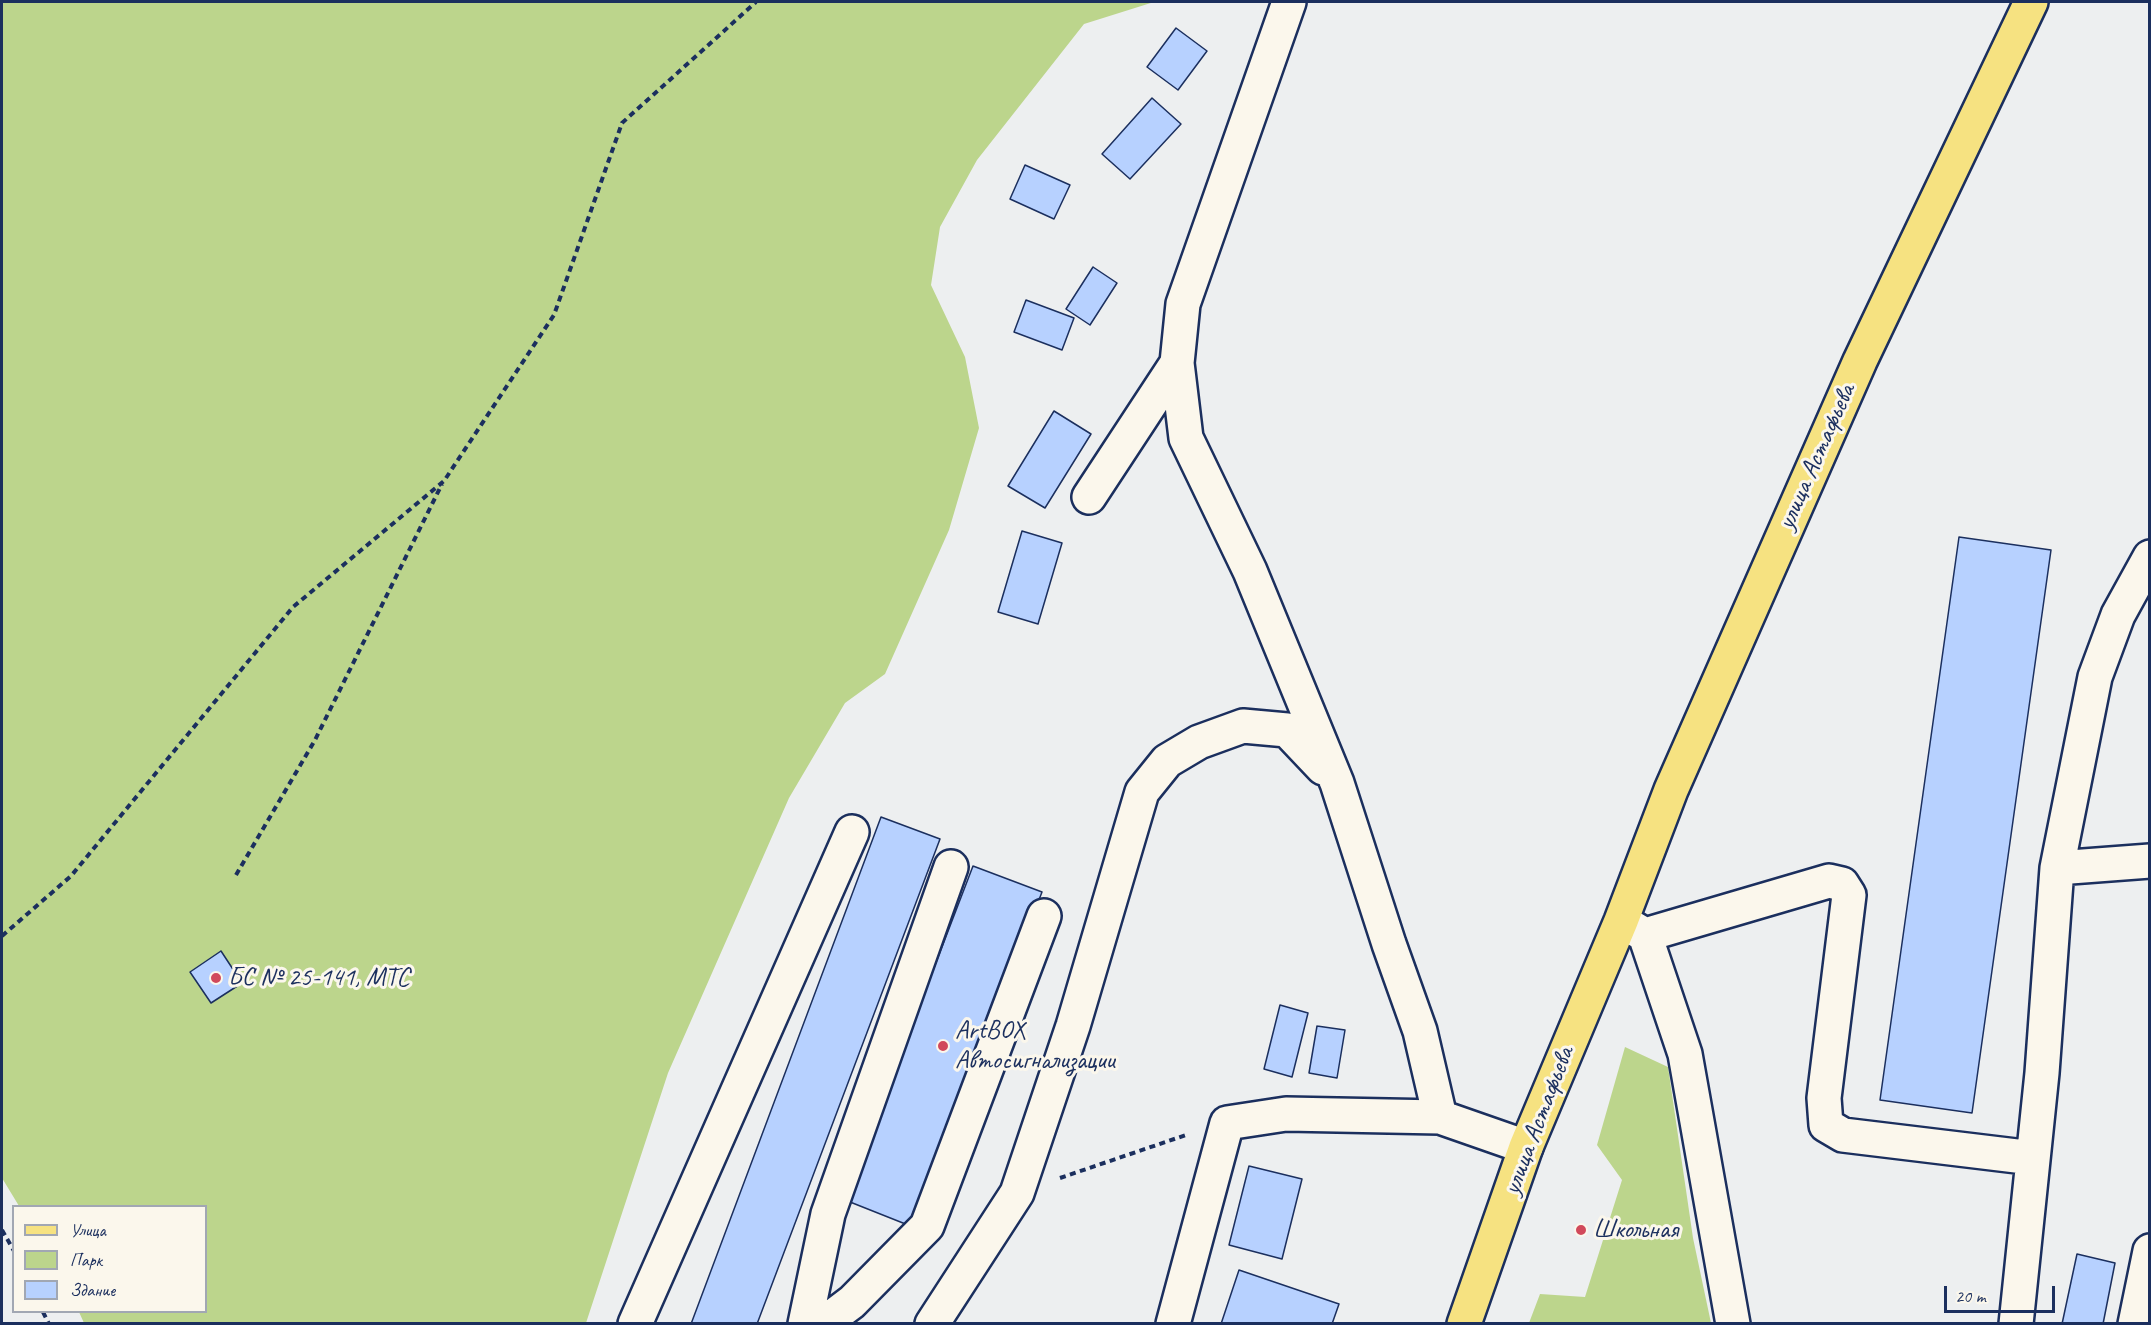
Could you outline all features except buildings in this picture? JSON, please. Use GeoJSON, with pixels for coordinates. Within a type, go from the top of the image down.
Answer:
{"type":"FeatureCollection","features":[{"type":"Feature","properties":{"kind":"main road","name":"улица Астафьева"},"geometry":{"type":"LineString","coordinates":[[1464,1323],[1526,1147],[1633,928],[1671,790],[1855,372],[2031,2]]}},
{"type":"Feature","properties":{"kind":"street"},"geometry":{"type":"LineString","coordinates":[[1289,2],[1183,304],[1177,363],[1186,438],[1250,571],[1337,783],[1420,1031],[1440,1117]]}},
{"type":"Feature","properties":{"kind":"street"},"geometry":{"type":"LineString","coordinates":[[1089,497],[1177,363]]}},
{"type":"Feature","properties":{"kind":"street"},"geometry":{"type":"LineString","coordinates":[[2016,1323],[2042,1073],[2057,868],[2095,677],[2118,615],[2150,557]]}},
{"type":"Feature","properties":{"kind":"street"},"geometry":{"type":"LineString","coordinates":[[932,1323],[1017,1193],[1073,1026],[1142,792],[1167,761],[1199,742],[1243,726],[1287,730],[1337,783]]}},
{"type":"Feature","properties":{"kind":"street"},"geometry":{"type":"LineString","coordinates":[[635,1323],[852,832]]}},
{"type":"Feature","properties":{"kind":"street"},"geometry":{"type":"LineString","coordinates":[[2057,868],[2150,861]]}},
{"type":"Feature","properties":{"kind":"street"},"geometry":{"type":"LineString","coordinates":[[805,1323],[828,1214],[951,867]]}},
{"type":"Feature","properties":{"kind":"street"},"geometry":{"type":"LineString","coordinates":[[1733,1323],[1685,1054],[1633,928],[1829,881],[1842,884],[1849,895],[1824,1098],[1826,1125],[1844,1135],[2033,1158]]}},
{"type":"Feature","properties":{"kind":"street"},"geometry":{"type":"LineString","coordinates":[[823,1323],[852,1302],[927,1226],[1044,916]]}},
{"type":"Feature","properties":{"kind":"street"},"geometry":{"type":"LineString","coordinates":[[1173,1323],[1227,1123],[1286,1114],[1440,1117],[1526,1147]]}},
{"type":"Feature","properties":{"kind":"street"},"geometry":{"type":"LineString","coordinates":[[2135,1323],[2150,1251]]}},
{"type":"Feature","properties":{"kind":"path"},"geometry":{"type":"LineString","coordinates":[[236,875],[315,740],[444,481],[554,315],[622,123],[756,2]]}},
{"type":"Feature","properties":{"kind":"path"},"geometry":{"type":"LineString","coordinates":[[2,936],[71,876],[293,607],[444,481]]}},
{"type":"Feature","properties":{"kind":"path"},"geometry":{"type":"LineString","coordinates":[[1017,1193],[1166,1140],[1227,1123]]}},
{"type":"Feature","properties":{"kind":"path"},"geometry":{"type":"LineString","coordinates":[[2,1230],[12,1248]]}},
{"type":"Feature","properties":{"kind":"green space"},"geometry":{"type":"Polygon","coordinates":[[[2,2],[1154,2],[1084,24],[977,160],[940,227],[931,285],[965,357],[979,428],[949,530],[885,674],[845,703],[789,798],[668,1073],[586,1323],[84,1323],[79,1313],[207,1313],[207,1205],[18,1205],[2,1178],[2,2]]]}},
{"type":"Feature","properties":{"kind":"green space"},"geometry":{"type":"Polygon","coordinates":[[[1625,1047],[1668,1067],[1693,1238],[1711,1323],[1529,1323],[1540,1294],[1585,1297],[1622,1180],[1597,1145],[1625,1047]]]}},
{"type":"Feature","properties":{"kind":"place","name":"БС № 25-141, МТС"},"geometry":{"type":"Point","coordinates":[216,978]}},
{"type":"Feature","properties":{"kind":"place","name":"ArtBOX Автосигнализации"},"geometry":{"type":"Point","coordinates":[943,1046]}},
{"type":"Feature","properties":{"kind":"place","name":"Школьная"},"geometry":{"type":"Point","coordinates":[1581,1230]}}]}
